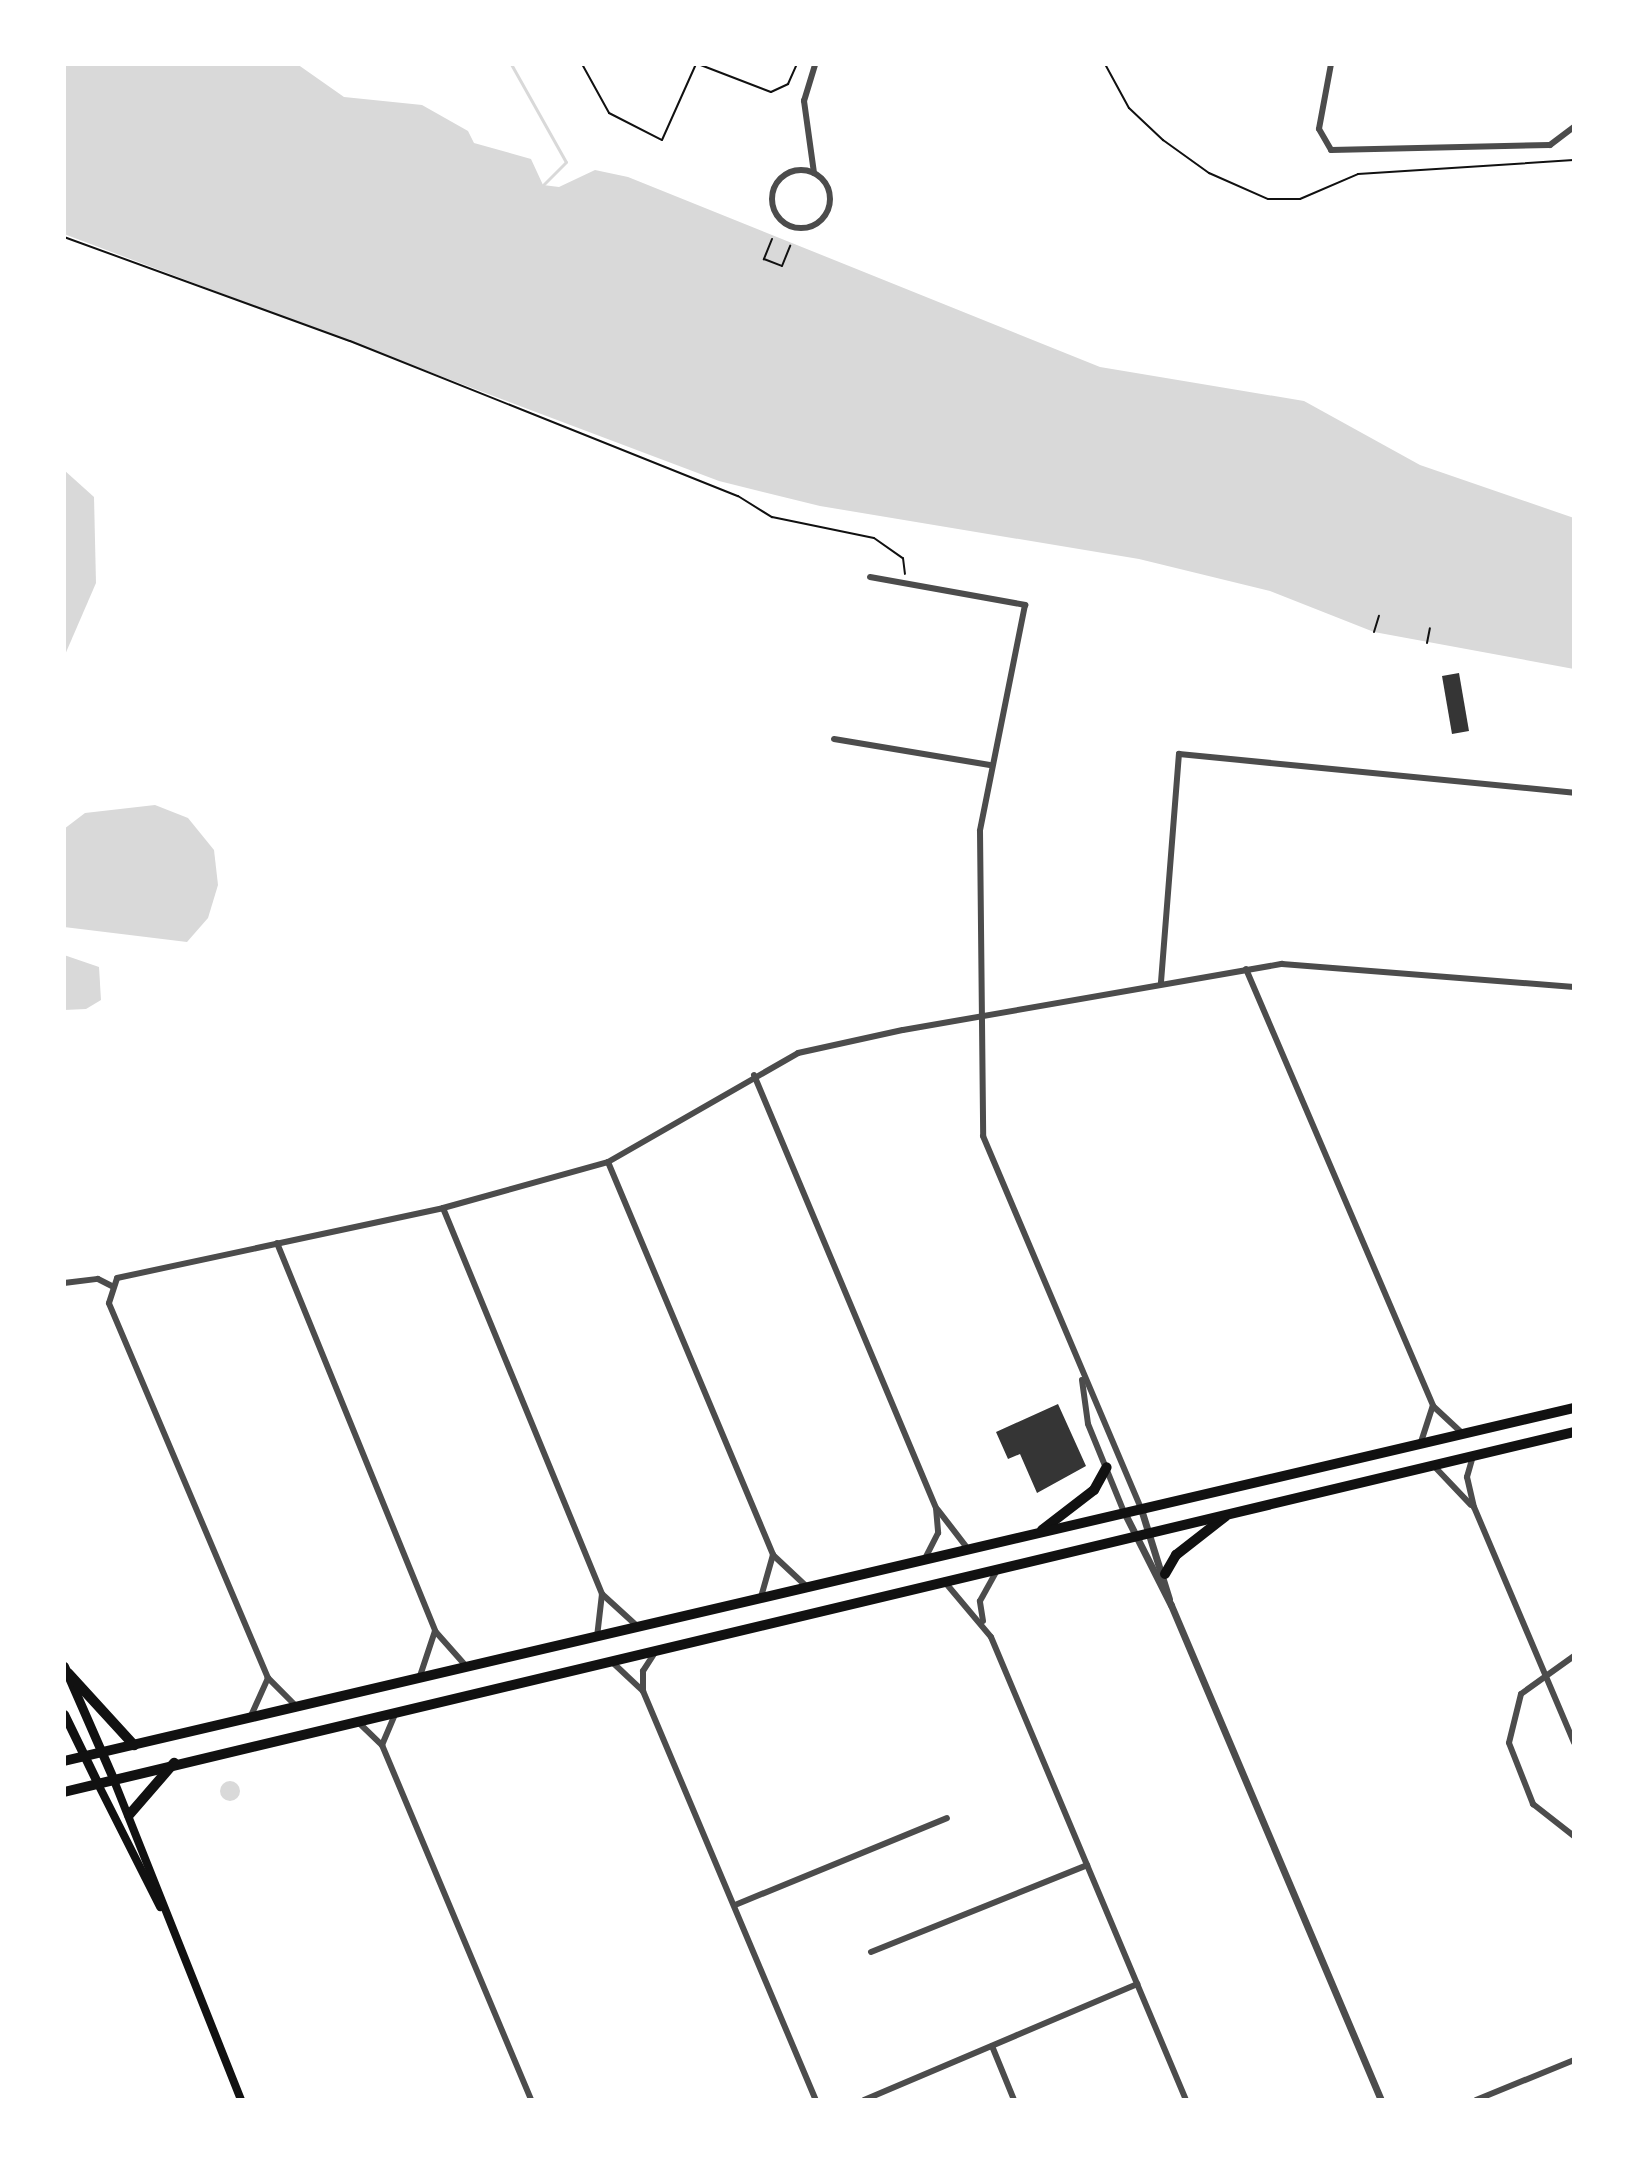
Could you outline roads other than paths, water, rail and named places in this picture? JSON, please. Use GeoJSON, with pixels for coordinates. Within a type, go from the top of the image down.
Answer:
{"type":"FeatureCollection","features":[{"type":"Feature","properties":{"kind":"highway"},"geometry":{"type":"LineString","coordinates":[[64,1761],[1574,1408]]}},
{"type":"Feature","properties":{"kind":"highway"},"geometry":{"type":"LineString","coordinates":[[1550,1413],[1550,1431],[1574,1429]]}},
{"type":"Feature","properties":{"kind":"highway"},"geometry":{"type":"LineString","coordinates":[[64,1792],[398,1708],[1433,1465],[1574,1429]]}},
{"type":"Feature","properties":{"kind":"highway"},"geometry":{"type":"LineString","coordinates":[[1040,1532],[1094,1490],[1107,1467]]}},
{"type":"Feature","properties":{"kind":"highway"},"geometry":{"type":"LineString","coordinates":[[1165,1574],[1176,1555],[1231,1512]]}},
{"type":"Feature","properties":{"kind":"highway"},"geometry":{"type":"LineString","coordinates":[[66,1670],[134,1745]]}},
{"type":"Feature","properties":{"kind":"highway"},"geometry":{"type":"LineString","coordinates":[[129,1815],[175,1762]]}},
{"type":"Feature","properties":{"kind":"main road"},"geometry":{"type":"LineString","coordinates":[[66,1670],[129,1815],[160,1907]]}},
{"type":"Feature","properties":{"kind":"main road"},"geometry":{"type":"LineString","coordinates":[[64,1714],[160,1907],[241,2100]]}},
{"type":"Feature","properties":{"kind":"street"},"geometry":{"type":"LineString","coordinates":[[814,173],[795,170],[775,184],[773,212],[788,226],[816,225],[829,209],[830,193],[814,173],[804,101],[815,64]]}},
{"type":"Feature","properties":{"kind":"street"},"geometry":{"type":"LineString","coordinates":[[1331,64],[1319,129],[1331,150],[1550,145],[1574,127]]}},
{"type":"Feature","properties":{"kind":"street"},"geometry":{"type":"LineString","coordinates":[[870,577],[1012,600],[1025,605],[990,765],[980,831],[979,1016],[983,1136],[1082,1377],[1141,1509],[1165,1574],[1171,1605]]}},
{"type":"Feature","properties":{"kind":"street"},"geometry":{"type":"LineString","coordinates":[[834,739],[990,765]]}},
{"type":"Feature","properties":{"kind":"street"},"geometry":{"type":"LineString","coordinates":[[1161,982],[1179,754],[1574,793]]}},
{"type":"Feature","properties":{"kind":"street"},"geometry":{"type":"LineString","coordinates":[[297,1708],[268,1678],[109,1303],[112,1286],[126,1274],[443,1208],[608,1162],[754,1075],[798,1053],[979,1016],[1161,982],[1246,969],[1324,962],[1574,987]]}},
{"type":"Feature","properties":{"kind":"street"},"geometry":{"type":"LineString","coordinates":[[1246,969],[1433,1406],[1462,1433]]}},
{"type":"Feature","properties":{"kind":"street"},"geometry":{"type":"LineString","coordinates":[[754,1075],[936,1508],[968,1549]]}},
{"type":"Feature","properties":{"kind":"street"},"geometry":{"type":"LineString","coordinates":[[608,1162],[773,1555],[807,1587]]}},
{"type":"Feature","properties":{"kind":"street"},"geometry":{"type":"LineString","coordinates":[[443,1208],[602,1594],[641,1626]]}},
{"type":"Feature","properties":{"kind":"street"},"geometry":{"type":"LineString","coordinates":[[277,1243],[435,1631],[467,1667]]}},
{"type":"Feature","properties":{"kind":"street"},"geometry":{"type":"LineString","coordinates":[[64,1283],[98,1279],[112,1286]]}},
{"type":"Feature","properties":{"kind":"street"},"geometry":{"type":"LineString","coordinates":[[1082,1377],[1088,1424],[1133,1536],[1171,1605],[1381,2100]]}},
{"type":"Feature","properties":{"kind":"street"},"geometry":{"type":"LineString","coordinates":[[1421,1442],[1433,1406]]}},
{"type":"Feature","properties":{"kind":"street"},"geometry":{"type":"LineString","coordinates":[[1474,1455],[1467,1477],[1474,1507],[1574,1743]]}},
{"type":"Feature","properties":{"kind":"street"},"geometry":{"type":"LineString","coordinates":[[1433,1465],[1474,1507]]}},
{"type":"Feature","properties":{"kind":"street"},"geometry":{"type":"LineString","coordinates":[[925,1559],[938,1533],[936,1508]]}},
{"type":"Feature","properties":{"kind":"street"},"geometry":{"type":"LineString","coordinates":[[761,1598],[773,1555]]}},
{"type":"Feature","properties":{"kind":"street"},"geometry":{"type":"LineString","coordinates":[[1000,1567],[980,1601],[984,1624],[1186,2100]]}},
{"type":"Feature","properties":{"kind":"street"},"geometry":{"type":"LineString","coordinates":[[943,1581],[984,1624]]}},
{"type":"Feature","properties":{"kind":"street"},"geometry":{"type":"LineString","coordinates":[[597,1637],[602,1594]]}},
{"type":"Feature","properties":{"kind":"street"},"geometry":{"type":"LineString","coordinates":[[419,1679],[435,1631]]}},
{"type":"Feature","properties":{"kind":"street"},"geometry":{"type":"LineString","coordinates":[[659,1648],[643,1671],[643,1691],[816,2100]]}},
{"type":"Feature","properties":{"kind":"street"},"geometry":{"type":"LineString","coordinates":[[1574,1656],[1545,1671],[1521,1694],[1509,1743],[1533,1804],[1574,1836]]}},
{"type":"Feature","properties":{"kind":"street"},"geometry":{"type":"LineString","coordinates":[[608,1660],[643,1691]]}},
{"type":"Feature","properties":{"kind":"street"},"geometry":{"type":"LineString","coordinates":[[250,1718],[268,1678]]}},
{"type":"Feature","properties":{"kind":"street"},"geometry":{"type":"LineString","coordinates":[[382,1745],[398,1708]]}},
{"type":"Feature","properties":{"kind":"street"},"geometry":{"type":"LineString","coordinates":[[354,1719],[382,1745],[531,2100]]}},
{"type":"Feature","properties":{"kind":"street"},"geometry":{"type":"LineString","coordinates":[[735,1905],[947,1818]]}},
{"type":"Feature","properties":{"kind":"street"},"geometry":{"type":"LineString","coordinates":[[871,1952],[1087,1865]]}},
{"type":"Feature","properties":{"kind":"street"},"geometry":{"type":"LineString","coordinates":[[864,2100],[1137,1984]]}},
{"type":"Feature","properties":{"kind":"street"},"geometry":{"type":"LineString","coordinates":[[992,2046],[1014,2100]]}},
{"type":"Feature","properties":{"kind":"street"},"geometry":{"type":"LineString","coordinates":[[1476,2100],[1574,2060]]}},
{"type":"Feature","properties":{"kind":"waterway"},"geometry":{"type":"LineString","coordinates":[[511,64],[566,162],[541,187]]}}]}
